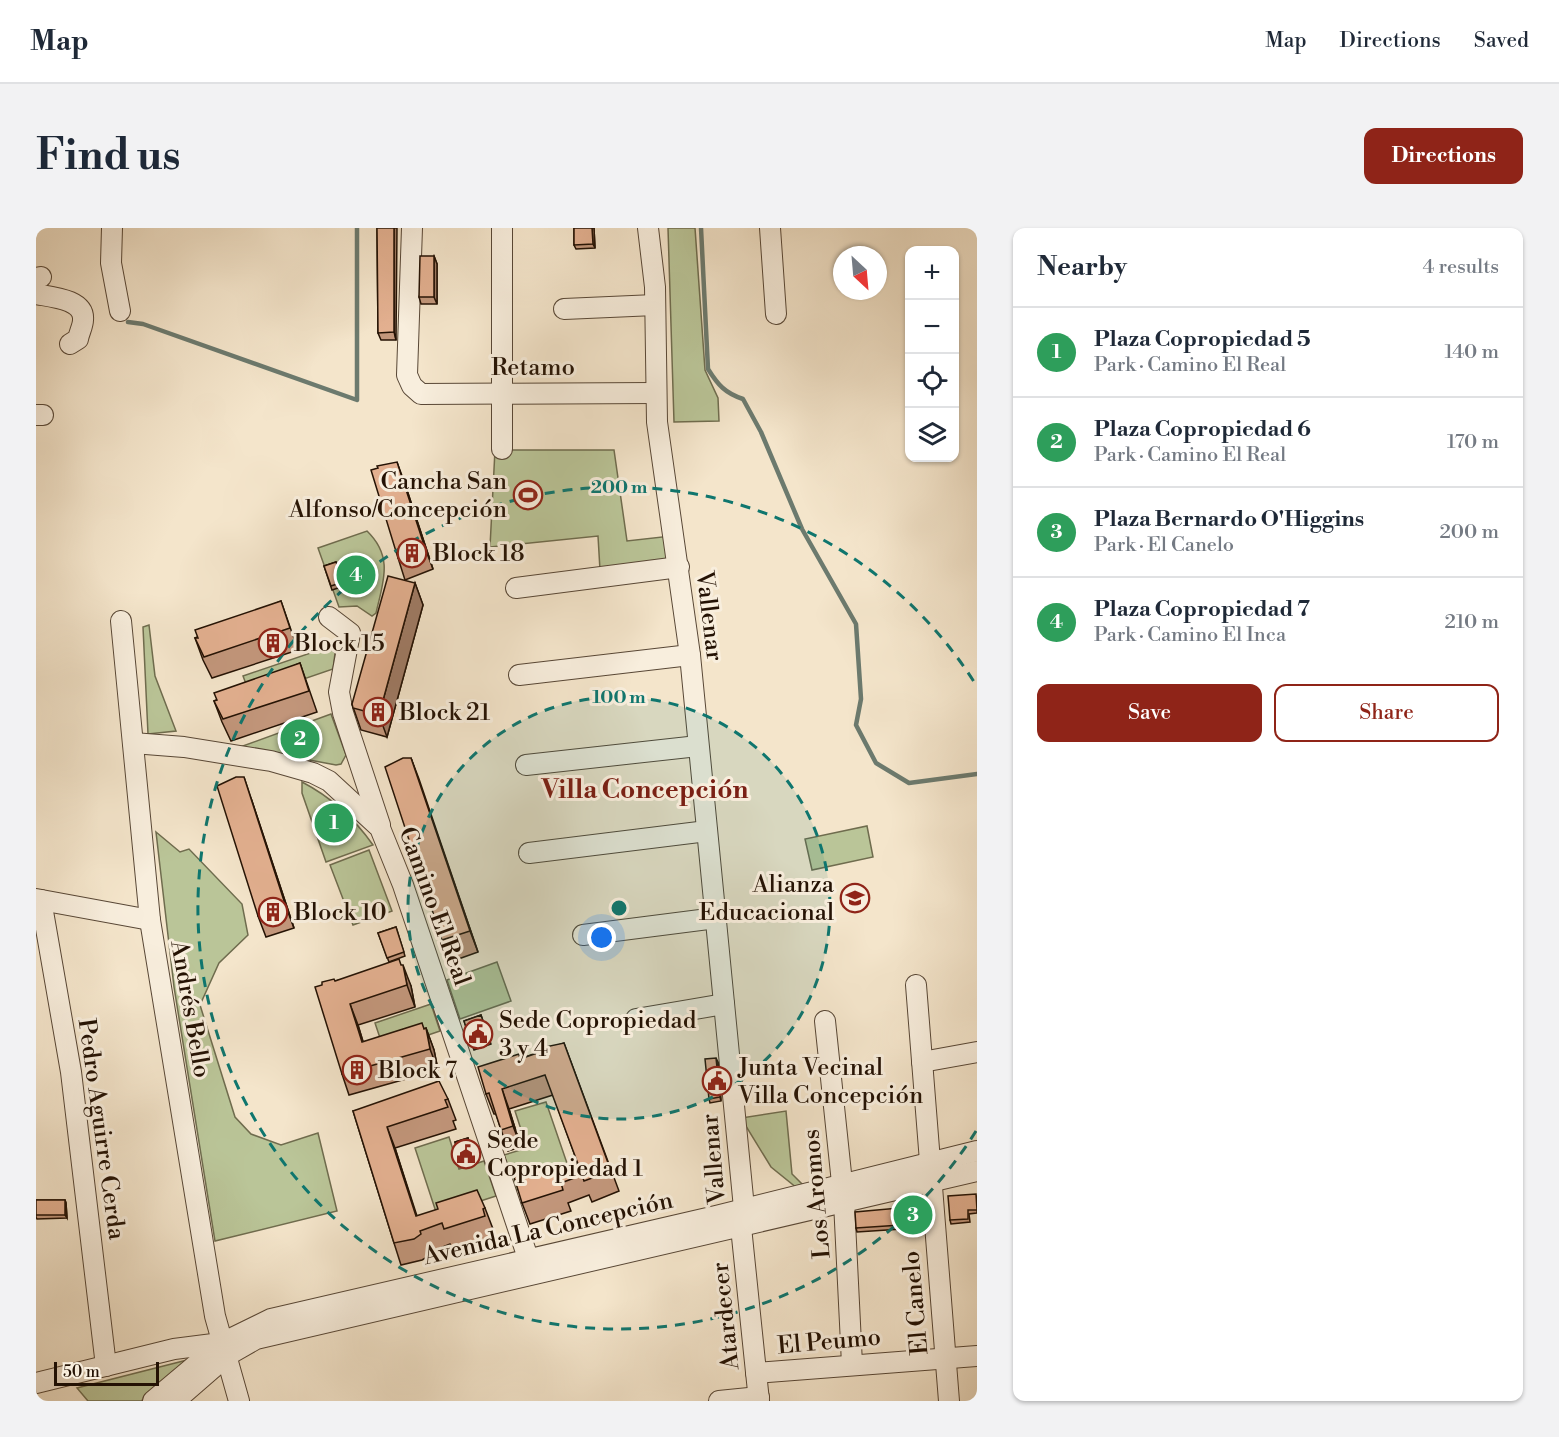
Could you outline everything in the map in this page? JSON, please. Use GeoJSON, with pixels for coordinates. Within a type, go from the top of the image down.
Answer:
{"type":"FeatureCollection","features":[{"type":"Feature","properties":{"kind":"street"},"geometry":{"type":"LineString","coordinates":[[112,228],[111,263],[120,311]]}},
{"type":"Feature","properties":{"kind":"street","name":"Retamo"},"geometry":{"type":"LineString","coordinates":[[412,228],[407,375],[412,386],[422,394],[656,393]]}},
{"type":"Feature","properties":{"kind":"street"},"geometry":{"type":"LineString","coordinates":[[502,228],[502,449]]}},
{"type":"Feature","properties":{"kind":"street","name":"Vallenar"},"geometry":{"type":"LineString","coordinates":[[648,228],[655,305],[656,393],[671,524],[690,655],[742,1217]]}},
{"type":"Feature","properties":{"kind":"street"},"geometry":{"type":"LineString","coordinates":[[770,228],[776,314]]}},
{"type":"Feature","properties":{"kind":"street"},"geometry":{"type":"LineString","coordinates":[[38,283],[81,308],[84,319],[78,339],[70,344]]}},
{"type":"Feature","properties":{"kind":"street"},"geometry":{"type":"LineString","coordinates":[[564,309],[655,305]]}},
{"type":"Feature","properties":{"kind":"street"},"geometry":{"type":"LineString","coordinates":[[516,588],[679,567]]}},
{"type":"Feature","properties":{"kind":"street"},"geometry":{"type":"LineString","coordinates":[[329,617],[350,633],[339,692],[343,713],[380,828]]}},
{"type":"Feature","properties":{"kind":"street","name":"Andrés Bello"},"geometry":{"type":"LineString","coordinates":[[121,621],[150,920],[225,1349],[242,1400]]}},
{"type":"Feature","properties":{"kind":"street"},"geometry":{"type":"LineString","coordinates":[[519,675],[690,655]]}},
{"type":"Feature","properties":{"kind":"street","name":"Camino El Real"},"geometry":{"type":"LineString","coordinates":[[133,743],[263,759],[313,773],[329,781],[380,828],[407,896],[528,1258]]}},
{"type":"Feature","properties":{"kind":"street"},"geometry":{"type":"LineString","coordinates":[[526,765],[698,746]]}},
{"type":"Feature","properties":{"kind":"street"},"geometry":{"type":"LineString","coordinates":[[329,781],[348,774],[356,765],[358,755]]}},
{"type":"Feature","properties":{"kind":"street"},"geometry":{"type":"LineString","coordinates":[[529,853],[707,831]]}},
{"type":"Feature","properties":{"kind":"street"},"geometry":{"type":"LineString","coordinates":[[39,899],[150,920]]}},
{"type":"Feature","properties":{"kind":"street","name":"Pedro Aguirre Cerda"},"geometry":{"type":"LineString","coordinates":[[39,899],[72,1080],[106,1366]]}},
{"type":"Feature","properties":{"kind":"street"},"geometry":{"type":"LineString","coordinates":[[584,935],[716,918]]}},
{"type":"Feature","properties":{"kind":"street","name":"El Canelo"},"geometry":{"type":"LineString","coordinates":[[915,985],[949,1401]]}},
{"type":"Feature","properties":{"kind":"street"},"geometry":{"type":"LineString","coordinates":[[636,1020],[724,1004]]}},
{"type":"Feature","properties":{"kind":"street","name":"Los Aromos"},"geometry":{"type":"LineString","coordinates":[[825,1021],[842,1193],[852,1364]]}},
{"type":"Feature","properties":{"kind":"street"},"geometry":{"type":"LineString","coordinates":[[922,1062],[977,1052]]}},
{"type":"Feature","properties":{"kind":"street","name":"Avenida La Concepción"},"geometry":{"type":"LineString","coordinates":[[175,1401],[225,1349],[256,1339],[930,1172],[977,1151]]}},
{"type":"Feature","properties":{"kind":"street","name":"Avenida La Concepción"},"geometry":{"type":"LineString","coordinates":[[930,1172],[977,1170]]}},
{"type":"Feature","properties":{"kind":"street","name":"Avenida La Concepción"},"geometry":{"type":"LineString","coordinates":[[153,1401],[271,1319],[528,1258],[742,1217]]}},
{"type":"Feature","properties":{"kind":"street","name":"Atardecer"},"geometry":{"type":"LineString","coordinates":[[742,1217],[759,1399]]}},
{"type":"Feature","properties":{"kind":"street"},"geometry":{"type":"LineString","coordinates":[[36,1383],[174,1349],[225,1349]]}},
{"type":"Feature","properties":{"kind":"street","name":"El Peumo"},"geometry":{"type":"LineString","coordinates":[[756,1373],[977,1356]]}},
{"type":"Feature","properties":{"kind":"street"},"geometry":{"type":"LineString","coordinates":[[719,1401],[759,1399]]}},
{"type":"Feature","properties":{"kind":"green space"},"geometry":{"type":"Polygon","coordinates":[[[668,228],[695,228],[705,370],[718,398],[719,421],[674,422],[668,228]]]}},
{"type":"Feature","properties":{"kind":"green space"},"geometry":{"type":"Polygon","coordinates":[[[495,450],[614,450],[627,541],[671,536],[674,564],[600,570],[598,536],[490,547],[495,450]]]}},
{"type":"Feature","properties":{"kind":"green space"},"geometry":{"type":"Polygon","coordinates":[[[367,531],[381,550],[384,560],[381,591],[376,613],[372,616],[357,606],[339,607],[318,548],[367,531]]]}},
{"type":"Feature","properties":{"kind":"green space"},"geometry":{"type":"Polygon","coordinates":[[[149,625],[155,676],[176,731],[148,734],[143,627],[149,625]]]}},
{"type":"Feature","properties":{"kind":"green space"},"geometry":{"type":"Polygon","coordinates":[[[328,647],[335,653],[333,669],[251,697],[243,676],[328,647]]]}},
{"type":"Feature","properties":{"kind":"green space"},"geometry":{"type":"Polygon","coordinates":[[[331,714],[346,755],[341,764],[336,765],[240,747],[331,714]]]}},
{"type":"Feature","properties":{"kind":"green space"},"geometry":{"type":"Polygon","coordinates":[[[302,782],[323,794],[341,809],[373,845],[326,862],[302,793],[302,782]]]}},
{"type":"Feature","properties":{"kind":"green space"},"geometry":{"type":"Polygon","coordinates":[[[867,826],[873,857],[812,870],[805,839],[867,826]]]}},
{"type":"Feature","properties":{"kind":"green space"},"geometry":{"type":"Polygon","coordinates":[[[156,832],[180,852],[189,849],[242,904],[248,935],[219,963],[200,1005],[235,1117],[251,1134],[281,1145],[318,1133],[337,1211],[215,1241],[174,987],[156,832]]]}},
{"type":"Feature","properties":{"kind":"green space"},"geometry":{"type":"Polygon","coordinates":[[[369,850],[392,911],[353,925],[330,865],[369,850]]]}},
{"type":"Feature","properties":{"kind":"green space"},"geometry":{"type":"Polygon","coordinates":[[[497,962],[511,1001],[460,1019],[447,980],[497,962]]]}},
{"type":"Feature","properties":{"kind":"green space"},"geometry":{"type":"Polygon","coordinates":[[[431,1004],[440,1031],[384,1050],[375,1023],[431,1004]]]}},
{"type":"Feature","properties":{"kind":"green space"},"geometry":{"type":"Polygon","coordinates":[[[546,1102],[570,1172],[516,1190],[504,1155],[527,1148],[515,1111],[546,1102]]]}},
{"type":"Feature","properties":{"kind":"green space"},"geometry":{"type":"Polygon","coordinates":[[[786,1111],[792,1174],[802,1184],[797,1188],[771,1167],[741,1118],[786,1111]]]}},
{"type":"Feature","properties":{"kind":"green space"},"geometry":{"type":"Polygon","coordinates":[[[449,1137],[459,1169],[484,1161],[496,1196],[437,1215],[415,1148],[449,1137]]]}},
{"type":"Feature","properties":{"kind":"green space"},"geometry":{"type":"Polygon","coordinates":[[[920,1200],[924,1226],[905,1229],[904,1205],[920,1200]]]}},
{"type":"Feature","properties":{"kind":"green space"},"geometry":{"type":"Polygon","coordinates":[[[195,1358],[141,1401],[88,1401],[77,1388],[195,1358]]]}},
{"type":"Feature","properties":{"kind":"building"},"geometry":{"type":"Polygon","coordinates":[[[377,228],[394,228],[394,332],[378,333],[377,228]]]}},
{"type":"Feature","properties":{"kind":"building"},"geometry":{"type":"Polygon","coordinates":[[[574,228],[592,228],[593,244],[574,245],[574,228]]]}},
{"type":"Feature","properties":{"kind":"building"},"geometry":{"type":"Polygon","coordinates":[[[420,256],[434,256],[434,297],[419,297],[420,256]]]}},
{"type":"Feature","properties":{"kind":"building"},"geometry":{"type":"Polygon","coordinates":[[[397,462],[425,548],[398,558],[371,470],[378,468],[377,466],[397,462]]]}},
{"type":"Feature","properties":{"kind":"building"},"geometry":{"type":"Polygon","coordinates":[[[336,562],[343,582],[331,586],[324,566],[336,562]]]}},
{"type":"Feature","properties":{"kind":"building"},"geometry":{"type":"Polygon","coordinates":[[[388,576],[415,583],[379,715],[353,708],[352,704],[388,576]]]}},
{"type":"Feature","properties":{"kind":"building"},"geometry":{"type":"Polygon","coordinates":[[[281,601],[290,628],[204,657],[195,638],[198,638],[195,630],[281,601]]]}},
{"type":"Feature","properties":{"kind":"building"},"geometry":{"type":"Polygon","coordinates":[[[300,663],[309,691],[223,719],[214,701],[217,700],[214,693],[300,663]]]}},
{"type":"Feature","properties":{"kind":"building"},"geometry":{"type":"Polygon","coordinates":[[[403,758],[411,758],[470,931],[442,940],[385,767],[403,758]]]}},
{"type":"Feature","properties":{"kind":"building"},"geometry":{"type":"Polygon","coordinates":[[[236,777],[244,777],[286,907],[258,916],[217,786],[236,777]]]}},
{"type":"Feature","properties":{"kind":"building"},"geometry":{"type":"Polygon","coordinates":[[[396,927],[404,952],[387,958],[378,933],[396,927]]]}},
{"type":"Feature","properties":{"kind":"building"},"geometry":{"type":"Polygon","coordinates":[[[399,959],[403,965],[407,985],[350,1004],[362,1042],[422,1023],[424,1029],[426,1028],[430,1049],[342,1074],[315,987],[322,985],[322,982],[334,979],[335,981],[399,959]]]}},
{"type":"Feature","properties":{"kind":"building","name":"Sede Copropiedad 3 y 4"},"geometry":{"type":"Polygon","coordinates":[[[481,1015],[489,1040],[472,1046],[464,1021],[481,1015]]]}},
{"type":"Feature","properties":{"kind":"building"},"geometry":{"type":"Polygon","coordinates":[[[564,1043],[611,1171],[584,1181],[582,1175],[561,1183],[563,1190],[522,1203],[514,1177],[555,1164],[557,1170],[578,1164],[545,1075],[502,1089],[513,1126],[501,1130],[478,1067],[519,1054],[520,1059],[546,1050],[545,1047],[564,1043]]]}},
{"type":"Feature","properties":{"kind":"building"},"geometry":{"type":"Polygon","coordinates":[[[716,1058],[720,1097],[709,1099],[705,1059],[716,1058]]]}},
{"type":"Feature","properties":{"kind":"building"},"geometry":{"type":"Polygon","coordinates":[[[439,1081],[448,1099],[445,1100],[448,1107],[387,1127],[416,1216],[438,1209],[436,1203],[477,1190],[485,1208],[483,1209],[485,1216],[444,1229],[442,1223],[420,1231],[421,1234],[414,1239],[394,1243],[353,1111],[439,1081]]]}},
{"type":"Feature","properties":{"kind":"building","name":"Sede Copropiedad 1"},"geometry":{"type":"Polygon","coordinates":[[[468,1138],[474,1158],[461,1162],[455,1142],[468,1138]]]}},
{"type":"Feature","properties":{"kind":"building"},"geometry":{"type":"Polygon","coordinates":[[[976,1194],[977,1210],[968,1210],[968,1219],[950,1220],[948,1196],[976,1194]]]}},
{"type":"Feature","properties":{"kind":"building"},"geometry":{"type":"Polygon","coordinates":[[[36,1200],[65,1200],[65,1215],[36,1215],[36,1200]]]}},
{"type":"Feature","properties":{"kind":"building"},"geometry":{"type":"Polygon","coordinates":[[[899,1208],[901,1225],[856,1228],[855,1212],[899,1208]]]}},
{"type":"Feature","properties":{"kind":"waterway"},"geometry":{"type":"LineString","coordinates":[[128,322],[143,324],[357,400],[357,228]]}},
{"type":"Feature","properties":{"kind":"waterway"},"geometry":{"type":"LineString","coordinates":[[701,228],[708,369],[722,388],[743,399],[761,432],[802,529],[856,624],[861,699],[856,725],[876,763],[909,783],[977,774]]}},
{"type":"Feature","properties":{"kind":"place","name":"Cancha San Alfonso/Concepción"},"geometry":{"type":"Point","coordinates":[528,495]}},
{"type":"Feature","properties":{"kind":"place","name":"Block 18"},"geometry":{"type":"Point","coordinates":[412,553]}},
{"type":"Feature","properties":{"kind":"place","name":"Plaza Copropiedad 7"},"geometry":{"type":"Point","coordinates":[356,575]}},
{"type":"Feature","properties":{"kind":"place","name":"Block 15"},"geometry":{"type":"Point","coordinates":[273,643]}},
{"type":"Feature","properties":{"kind":"place","name":"Block 21"},"geometry":{"type":"Point","coordinates":[378,712]}},
{"type":"Feature","properties":{"kind":"place","name":"Plaza Copropiedad 6"},"geometry":{"type":"Point","coordinates":[300,739]}},
{"type":"Feature","properties":{"kind":"place","name":"Plaza Copropiedad 5"},"geometry":{"type":"Point","coordinates":[334,823]}},
{"type":"Feature","properties":{"kind":"place","name":"Alianza Educacional"},"geometry":{"type":"Point","coordinates":[855,898]}},
{"type":"Feature","properties":{"kind":"place","name":"Block 10"},"geometry":{"type":"Point","coordinates":[273,912]}},
{"type":"Feature","properties":{"kind":"place","name":"Sede Copropiedad 3 y 4"},"geometry":{"type":"Point","coordinates":[478,1034]}},
{"type":"Feature","properties":{"kind":"place","name":"Block 7"},"geometry":{"type":"Point","coordinates":[357,1070]}},
{"type":"Feature","properties":{"kind":"place","name":"Junta Vecinal Villa Concepción"},"geometry":{"type":"Point","coordinates":[717,1081]}},
{"type":"Feature","properties":{"kind":"place","name":"Sede Copropiedad 1"},"geometry":{"type":"Point","coordinates":[466,1154]}},
{"type":"Feature","properties":{"kind":"place","name":"Plaza Bernardo O'Higgins"},"geometry":{"type":"Point","coordinates":[913,1215]}},
{"type":"Feature","properties":{"kind":"district","name":"Villa Concepción"},"geometry":{"type":"Point","coordinates":[645,789]}}]}
